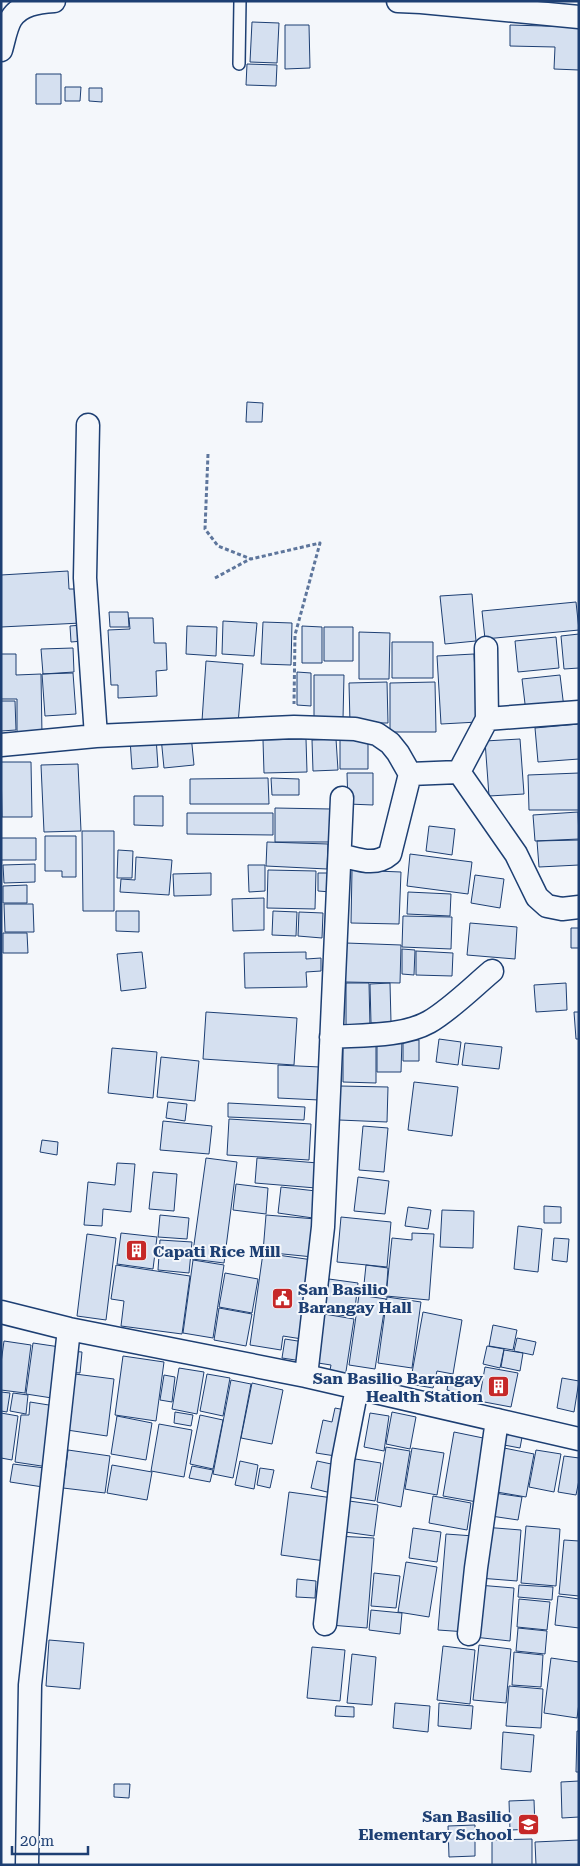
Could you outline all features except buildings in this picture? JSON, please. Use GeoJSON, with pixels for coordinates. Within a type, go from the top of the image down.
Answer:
{"type":"FeatureCollection","features":[{"type":"Feature","properties":{"kind":"street"},"geometry":{"type":"LineString","coordinates":[[1,50],[11,18],[23,8],[37,2],[54,1]]}},
{"type":"Feature","properties":{"kind":"street"},"geometry":{"type":"LineString","coordinates":[[398,1],[579,17]]}},
{"type":"Feature","properties":{"kind":"street"},"geometry":{"type":"LineString","coordinates":[[88,425],[86,578],[96,736]]}},
{"type":"Feature","properties":{"kind":"street"},"geometry":{"type":"LineString","coordinates":[[459,772],[487,719],[486,648]]}},
{"type":"Feature","properties":{"kind":"street"},"geometry":{"type":"LineString","coordinates":[[487,719],[579,712]]}},
{"type":"Feature","properties":{"kind":"street"},"geometry":{"type":"LineString","coordinates":[[1,745],[96,736],[294,727],[355,729],[377,734],[394,748],[410,774],[390,854],[384,859],[371,862],[340,855]]}},
{"type":"Feature","properties":{"kind":"street"},"geometry":{"type":"LineString","coordinates":[[410,774],[459,772]]}},
{"type":"Feature","properties":{"kind":"street"},"geometry":{"type":"LineString","coordinates":[[459,772],[516,854],[538,897],[547,906],[562,909],[579,907]]}},
{"type":"Feature","properties":{"kind":"street"},"geometry":{"type":"LineString","coordinates":[[306,1376],[323,1227],[342,798]]}},
{"type":"Feature","properties":{"kind":"street"},"geometry":{"type":"LineString","coordinates":[[331,1037],[386,1034],[418,1027],[436,1018],[492,971]]}},
{"type":"Feature","properties":{"kind":"street"},"geometry":{"type":"LineString","coordinates":[[1,1312],[69,1329],[306,1376],[579,1439]]}},
{"type":"Feature","properties":{"kind":"street"},"geometry":{"type":"LineString","coordinates":[[27,1865],[30,1685],[69,1329]]}},
{"type":"Feature","properties":{"kind":"street"},"geometry":{"type":"LineString","coordinates":[[325,1624],[343,1460],[357,1388]]}},
{"type":"Feature","properties":{"kind":"street"},"geometry":{"type":"LineString","coordinates":[[469,1634],[476,1568],[497,1420]]}},
{"type":"Feature","properties":{"kind":"lane"},"geometry":{"type":"LineString","coordinates":[[239,64],[240,1]]}},
{"type":"Feature","properties":{"kind":"path"},"geometry":{"type":"LineString","coordinates":[[208,454],[205,529],[218,546],[251,559]]}},
{"type":"Feature","properties":{"kind":"path"},"geometry":{"type":"LineString","coordinates":[[215,578],[251,559],[320,543],[295,635],[294,727]]}},
{"type":"Feature","properties":{"kind":"place","name":"Capati Rice Mill"},"geometry":{"type":"Point","coordinates":[137,1251]}},
{"type":"Feature","properties":{"kind":"place","name":"San Basilio Barangay Hall"},"geometry":{"type":"Point","coordinates":[282,1298]}},
{"type":"Feature","properties":{"kind":"place","name":"San Basilio Barangay Health Station"},"geometry":{"type":"Point","coordinates":[499,1387]}},
{"type":"Feature","properties":{"kind":"place","name":"San Basilio Elementary School"},"geometry":{"type":"Point","coordinates":[528,1825]}}]}
